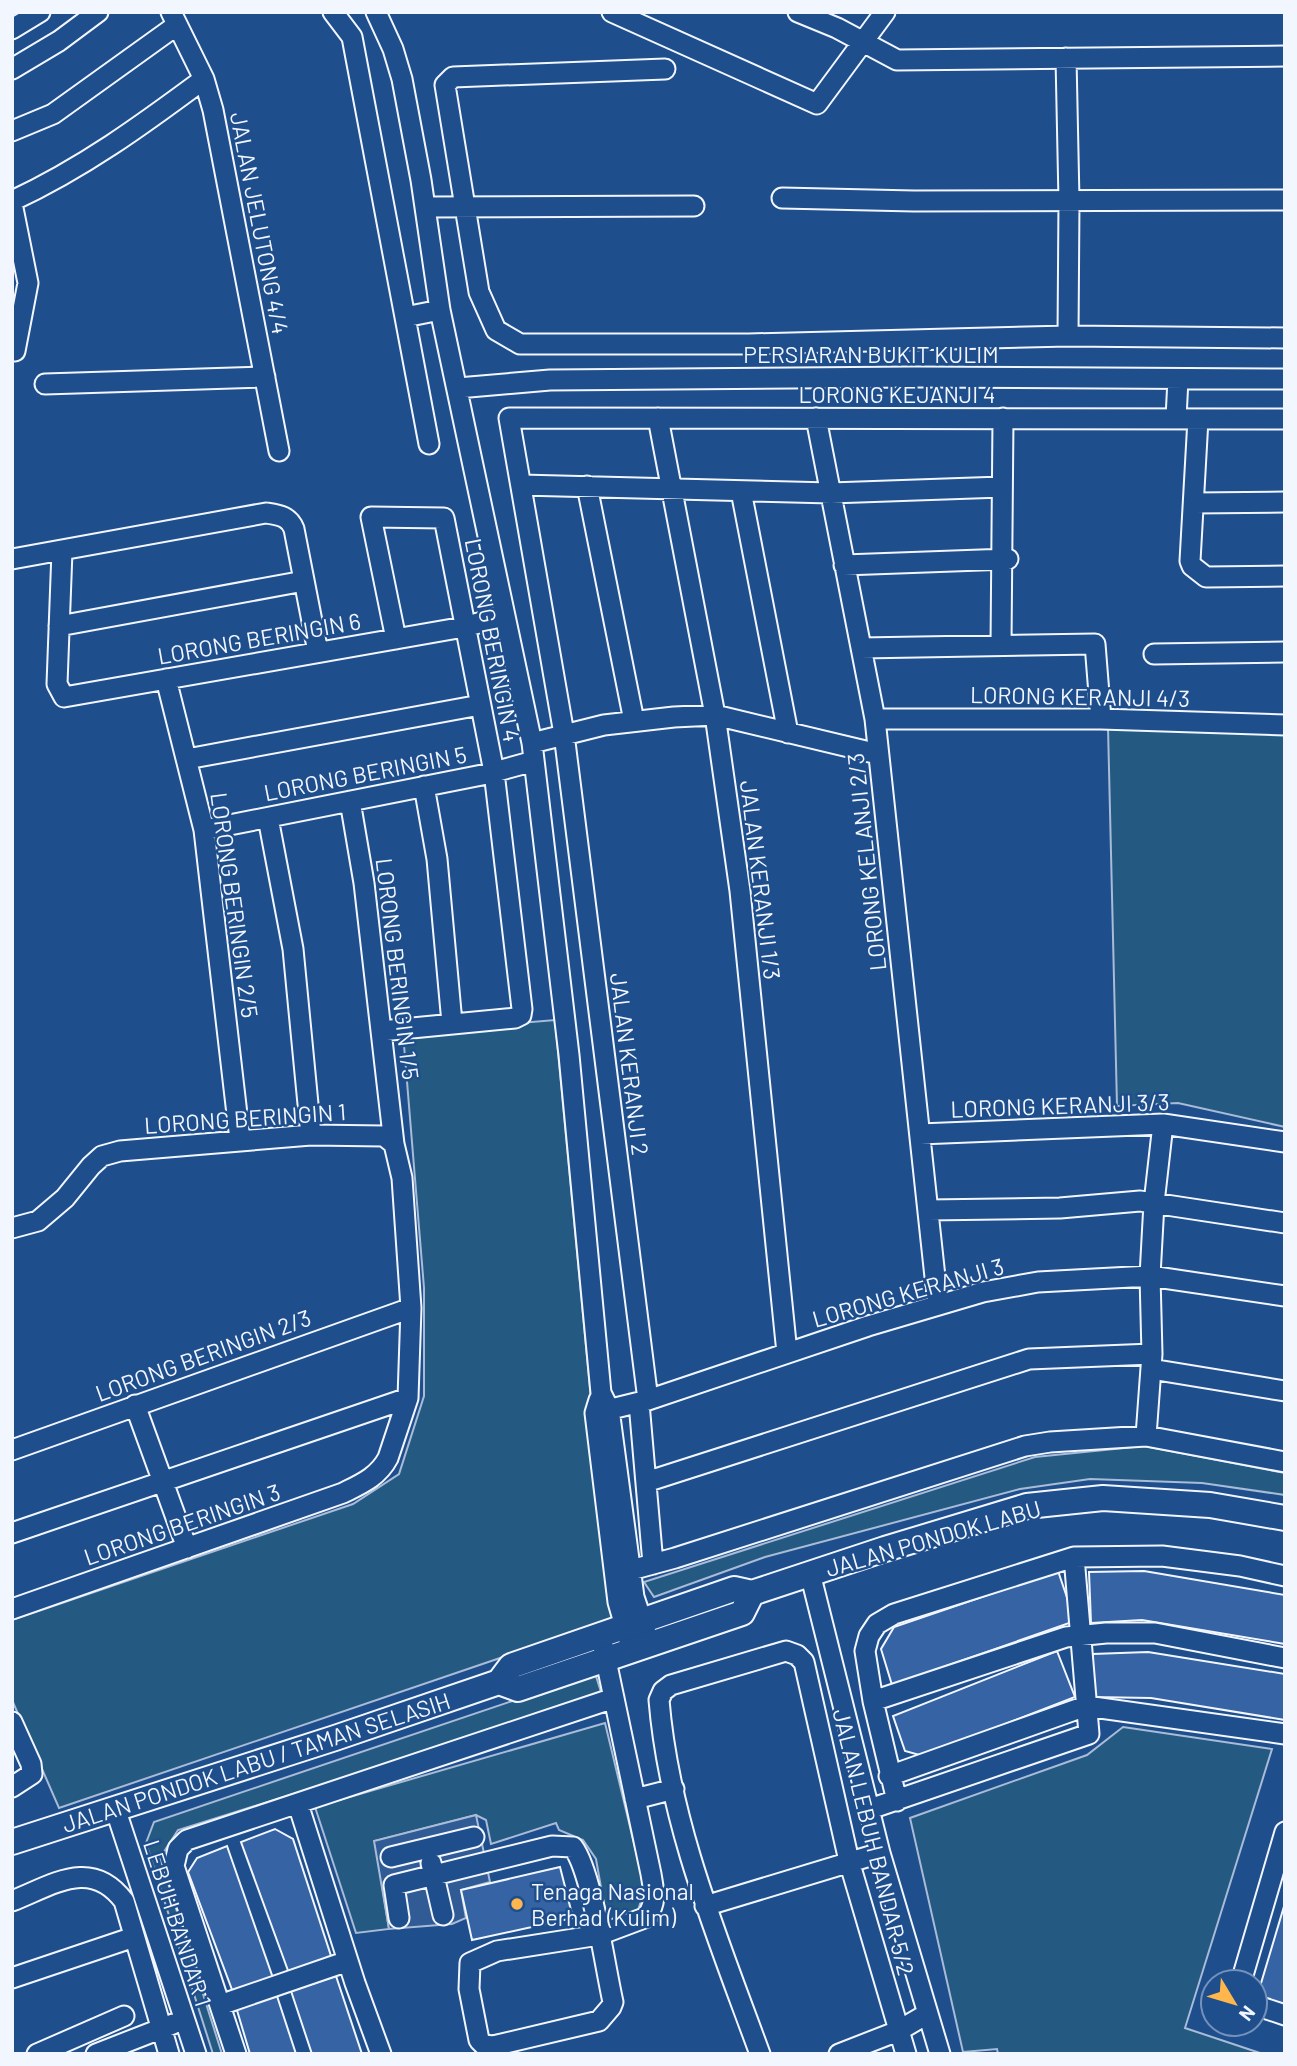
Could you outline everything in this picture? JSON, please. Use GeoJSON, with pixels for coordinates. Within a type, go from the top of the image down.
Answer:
{"type":"FeatureCollection","features":[{"type":"Feature","properties":{"kind":"main road","name":"JALAN PONDOK LABU"},"geometry":{"type":"LineString","coordinates":[[752,1593],[742,1613],[518,1689],[499,1682],[511,1665],[734,1589],[752,1593],[1027,1506],[1103,1498],[1210,1505],[1285,1518]]}},
{"type":"Feature","properties":{"kind":"main road","name":"JALAN PONDOK LABU / TAMAN SELASIH"},"geometry":{"type":"LineString","coordinates":[[12,1842],[499,1682]]}},
{"type":"Feature","properties":{"kind":"street"},"geometry":{"type":"LineString","coordinates":[[12,69],[59,41],[98,12]]}},
{"type":"Feature","properties":{"kind":"street"},"geometry":{"type":"LineString","coordinates":[[332,12],[352,37],[429,444]]}},
{"type":"Feature","properties":{"kind":"street"},"geometry":{"type":"LineString","coordinates":[[376,12],[393,48],[402,79],[440,310],[533,752],[569,1055],[618,1602],[633,1624],[641,1647]]}},
{"type":"Feature","properties":{"kind":"street"},"geometry":{"type":"LineString","coordinates":[[612,12],[817,104],[885,12]]}},
{"type":"Feature","properties":{"kind":"street"},"geometry":{"type":"LineString","coordinates":[[798,12],[863,41],[897,60],[1285,56]]}},
{"type":"Feature","properties":{"kind":"street"},"geometry":{"type":"LineString","coordinates":[[12,29],[32,15]]}},
{"type":"Feature","properties":{"kind":"street"},"geometry":{"type":"LineString","coordinates":[[12,131],[53,114],[174,19]]}},
{"type":"Feature","properties":{"kind":"street","name":"JALAN JELUTONG 4/4"},"geometry":{"type":"LineString","coordinates":[[174,19],[204,79],[224,158],[279,451]]}},
{"type":"Feature","properties":{"kind":"street"},"geometry":{"type":"LineString","coordinates":[[1066,58],[1068,336]]}},
{"type":"Feature","properties":{"kind":"street"},"geometry":{"type":"LineString","coordinates":[[665,69],[453,77],[445,85],[479,292],[496,330],[520,344],[749,344],[1068,336],[1285,338]]}},
{"type":"Feature","properties":{"kind":"street"},"geometry":{"type":"LineString","coordinates":[[15,351],[28,284],[12,202],[66,175],[121,141],[204,79]]}},
{"type":"Feature","properties":{"kind":"street"},"geometry":{"type":"LineString","coordinates":[[782,198],[914,201],[1285,200]]}},
{"type":"Feature","properties":{"kind":"street"},"geometry":{"type":"LineString","coordinates":[[425,207],[694,206]]}},
{"type":"Feature","properties":{"kind":"street"},"geometry":{"type":"LineString","coordinates":[[405,317],[440,310]]}},
{"type":"Feature","properties":{"kind":"street"},"geometry":{"type":"LineString","coordinates":[[45,384],[265,377]]}},
{"type":"Feature","properties":{"kind":"street","name":"PERSIARAN BUKIT KULIM"},"geometry":{"type":"LineString","coordinates":[[458,388],[563,379],[1285,379]]}},
{"type":"Feature","properties":{"kind":"street"},"geometry":{"type":"LineString","coordinates":[[1176,418],[1178,379]]}},
{"type":"Feature","properties":{"kind":"street","name":"LORONG KEJANJI 4"},"geometry":{"type":"LineString","coordinates":[[509,418],[1285,419]]}},
{"type":"Feature","properties":{"kind":"street","name":"JALAN KERANJI 2"},"geometry":{"type":"LineString","coordinates":[[509,418],[564,734],[643,1401],[653,1564]]}},
{"type":"Feature","properties":{"kind":"street","name":"JALAN KERANJI 1/3"},"geometry":{"type":"LineString","coordinates":[[658,418],[715,715],[740,891],[786,1353]]}},
{"type":"Feature","properties":{"kind":"street","name":"LORONG KELANJI 2/3"},"geometry":{"type":"LineString","coordinates":[[816,418],[875,719],[939,1306]]}},
{"type":"Feature","properties":{"kind":"street"},"geometry":{"type":"LineString","coordinates":[[1001,645],[1004,559],[1003,418]]}},
{"type":"Feature","properties":{"kind":"street"},"geometry":{"type":"LineString","coordinates":[[1198,419],[1190,561],[1192,566],[1206,577],[1285,576]]}},
{"type":"Feature","properties":{"kind":"street"},"geometry":{"type":"LineString","coordinates":[[521,485],[831,493],[1002,487]]}},
{"type":"Feature","properties":{"kind":"street"},"geometry":{"type":"LineString","coordinates":[[587,486],[634,721]]}},
{"type":"Feature","properties":{"kind":"street"},"geometry":{"type":"LineString","coordinates":[[741,491],[788,733]]}},
{"type":"Feature","properties":{"kind":"street"},"geometry":{"type":"LineString","coordinates":[[1194,503],[1285,502]]}},
{"type":"Feature","properties":{"kind":"street"},"geometry":{"type":"LineString","coordinates":[[12,559],[266,513],[275,514],[291,521],[318,652]]}},
{"type":"Feature","properties":{"kind":"street","name":"LORONG BERINGIN 4"},"geometry":{"type":"LineString","coordinates":[[396,639],[371,517],[444,518],[494,772],[522,1009],[521,1015],[515,1018],[452,1023]]}},
{"type":"Feature","properties":{"kind":"street"},"geometry":{"type":"LineString","coordinates":[[62,551],[59,626],[304,580]]}},
{"type":"Feature","properties":{"kind":"street"},"geometry":{"type":"LineString","coordinates":[[844,565],[1004,559]]}},
{"type":"Feature","properties":{"kind":"street","name":"LORONG BERINGIN 6"},"geometry":{"type":"LineString","coordinates":[[59,626],[57,684],[64,697],[464,627],[504,616]]}},
{"type":"Feature","properties":{"kind":"street"},"geometry":{"type":"LineString","coordinates":[[861,648],[1095,644],[1101,719]]}},
{"type":"Feature","properties":{"kind":"street"},"geometry":{"type":"LineString","coordinates":[[1154,654],[1285,652]]}},
{"type":"Feature","properties":{"kind":"street","name":"LORONG BERINGIN 2/5"},"geometry":{"type":"LineString","coordinates":[[166,679],[204,830],[240,1140]]}},
{"type":"Feature","properties":{"kind":"street"},"geometry":{"type":"LineString","coordinates":[[187,759],[480,705]]}},
{"type":"Feature","properties":{"kind":"street","name":"LORONG BERINGIN 5"},"geometry":{"type":"LineString","coordinates":[[204,830],[494,772],[564,734],[634,721],[715,715],[878,754]]}},
{"type":"Feature","properties":{"kind":"street","name":"LORONG KERANJI 4/3"},"geometry":{"type":"LineString","coordinates":[[875,719],[1101,719],[1285,725]]}},
{"type":"Feature","properties":{"kind":"street"},"geometry":{"type":"LineString","coordinates":[[381,1031],[452,1023],[437,859],[424,786]]}},
{"type":"Feature","properties":{"kind":"street","name":"LORONG BERINGIN 1/5"},"geometry":{"type":"LineString","coordinates":[[350,802],[365,883],[394,1144],[402,1178],[411,1308],[408,1398],[388,1458],[383,1467],[366,1481]]}},
{"type":"Feature","properties":{"kind":"street"},"geometry":{"type":"LineString","coordinates":[[268,818],[293,949],[311,1135]]}},
{"type":"Feature","properties":{"kind":"street"},"geometry":{"type":"LineString","coordinates":[[1146,1436],[1152,1362],[1150,1276],[1154,1203],[1163,1124]]}},
{"type":"Feature","properties":{"kind":"street","name":"LORONG KERANJI 3/3"},"geometry":{"type":"LineString","coordinates":[[920,1134],[1163,1124],[1285,1142]]}},
{"type":"Feature","properties":{"kind":"street","name":"LORONG BERINGIN 1"},"geometry":{"type":"LineString","coordinates":[[12,1228],[38,1221],[65,1198],[102,1156],[120,1151],[311,1135],[384,1136],[394,1144]]}},
{"type":"Feature","properties":{"kind":"street"},"geometry":{"type":"LineString","coordinates":[[928,1210],[1060,1208],[1140,1201],[1285,1223]]}},
{"type":"Feature","properties":{"kind":"street","name":"LORONG KERANJI 3"},"geometry":{"type":"LineString","coordinates":[[602,1405],[643,1401],[983,1292],[1038,1283],[1150,1276],[1285,1296]]}},
{"type":"Feature","properties":{"kind":"street","name":"LORONG BERINGIN 2/3"},"geometry":{"type":"LineString","coordinates":[[12,1450],[411,1308]]}},
{"type":"Feature","properties":{"kind":"street"},"geometry":{"type":"LineString","coordinates":[[646,1482],[1029,1359],[1152,1362],[1285,1391]]}},
{"type":"Feature","properties":{"kind":"street"},"geometry":{"type":"LineString","coordinates":[[12,1533],[408,1398]]}},
{"type":"Feature","properties":{"kind":"street"},"geometry":{"type":"LineString","coordinates":[[135,1405],[187,1548]]}},
{"type":"Feature","properties":{"kind":"street"},"geometry":{"type":"LineString","coordinates":[[602,1405],[631,1570],[633,1624]]}},
{"type":"Feature","properties":{"kind":"street"},"geometry":{"type":"LineString","coordinates":[[631,1570],[1025,1446],[1146,1436],[1285,1462]]}},
{"type":"Feature","properties":{"kind":"street","name":"LORONG BERINGIN 3"},"geometry":{"type":"LineString","coordinates":[[12,1609],[342,1493],[366,1481]]}},
{"type":"Feature","properties":{"kind":"street"},"geometry":{"type":"LineString","coordinates":[[897,1801],[873,1701],[865,1651],[869,1636],[877,1624],[894,1614],[1074,1557],[1162,1556],[1240,1566],[1285,1576]]}},
{"type":"Feature","properties":{"kind":"street"},"geometry":{"type":"LineString","coordinates":[[870,1809],[1089,1734],[1074,1557]]}},
{"type":"Feature","properties":{"kind":"street"},"geometry":{"type":"LineString","coordinates":[[810,1573],[880,1853],[940,2054]]}},
{"type":"Feature","properties":{"kind":"street"},"geometry":{"type":"LineString","coordinates":[[873,1701],[1066,1637],[1081,1635],[1155,1633],[1285,1658]]}},
{"type":"Feature","properties":{"kind":"street"},"geometry":{"type":"LineString","coordinates":[[399,1918],[394,1885],[552,1846],[573,1847],[584,1868],[599,1934],[611,2007],[598,2021],[493,2046],[484,2045],[479,2040],[469,1989],[470,1963],[497,1951],[599,1934],[647,1917],[653,1906],[655,1899],[607,1659],[599,1636]]}},
{"type":"Feature","properties":{"kind":"street","name":"JALAN LEBUH BANDAR 5/2"},"geometry":{"type":"LineString","coordinates":[[674,1789],[660,1710],[659,1699],[663,1691],[671,1685],[786,1651],[797,1655],[804,1662],[849,1861],[906,2054]]}},
{"type":"Feature","properties":{"kind":"street"},"geometry":{"type":"LineString","coordinates":[[236,2054],[174,1866],[178,1849],[187,1840],[614,1698]]}},
{"type":"Feature","properties":{"kind":"street"},"geometry":{"type":"LineString","coordinates":[[889,1776],[1086,1706],[1285,1734]]}},
{"type":"Feature","properties":{"kind":"street"},"geometry":{"type":"LineString","coordinates":[[12,1722],[31,1764],[32,1774],[12,1787]]}},
{"type":"Feature","properties":{"kind":"street"},"geometry":{"type":"LineString","coordinates":[[635,1799],[674,1789],[705,1906],[760,2054]]}},
{"type":"Feature","properties":{"kind":"street"},"geometry":{"type":"LineString","coordinates":[[298,1804],[381,2054]]}},
{"type":"Feature","properties":{"kind":"street","name":"LEBUH BANDAR 1"},"geometry":{"type":"LineString","coordinates":[[115,1808],[197,2054]]}},
{"type":"Feature","properties":{"kind":"street"},"geometry":{"type":"LineString","coordinates":[[1245,1968],[1285,1832]]}},
{"type":"Feature","properties":{"kind":"street"},"geometry":{"type":"LineString","coordinates":[[391,1857],[474,1837]]}},
{"type":"Feature","properties":{"kind":"street"},"geometry":{"type":"LineString","coordinates":[[428,1848],[443,1915]]}},
{"type":"Feature","properties":{"kind":"street"},"geometry":{"type":"LineString","coordinates":[[705,1906],[880,1853]]}},
{"type":"Feature","properties":{"kind":"street"},"geometry":{"type":"LineString","coordinates":[[12,1901],[74,1877],[98,1877],[115,1888],[124,1900],[169,2054]]}},
{"type":"Feature","properties":{"kind":"street"},"geometry":{"type":"LineString","coordinates":[[12,1978],[134,1937]]}},
{"type":"Feature","properties":{"kind":"street"},"geometry":{"type":"LineString","coordinates":[[220,2005],[348,1961]]}},
{"type":"Feature","properties":{"kind":"street"},"geometry":{"type":"LineString","coordinates":[[839,2054],[898,2031],[927,2014]]}},
{"type":"Feature","properties":{"kind":"street"},"geometry":{"type":"LineString","coordinates":[[37,2054],[124,2016]]}},
{"type":"Feature","properties":{"kind":"street"},"geometry":{"type":"LineString","coordinates":[[96,2054],[184,2021]]}},
{"type":"Feature","properties":{"kind":"shaded area"},"geometry":{"type":"Polygon","coordinates":[[[1108,727],[1285,730],[1285,1127],[1178,1103],[1117,1106],[1108,727]]]}},
{"type":"Feature","properties":{"kind":"shaded area"},"geometry":{"type":"Polygon","coordinates":[[[555,1020],[612,1620],[59,1808],[12,1700],[12,1620],[353,1504],[399,1474],[424,1396],[424,1288],[403,1033],[555,1020]]]}},
{"type":"Feature","properties":{"kind":"shaded area"},"geometry":{"type":"Polygon","coordinates":[[[1144,1446],[1285,1473],[1285,1495],[1202,1483],[1090,1479],[1020,1489],[765,1557],[654,1597],[644,1582],[1035,1457],[1144,1446]]]}},
{"type":"Feature","properties":{"kind":"shaded area"},"geometry":{"type":"Polygon","coordinates":[[[595,1673],[601,1692],[588,1702],[178,1830],[160,1858],[222,2054],[213,2054],[146,1843],[154,1822],[595,1673]]]}},
{"type":"Feature","properties":{"kind":"shaded area"},"geometry":{"type":"Polygon","coordinates":[[[605,1723],[645,1889],[638,1910],[607,1922],[596,1859],[583,1840],[559,1830],[556,1823],[491,1844],[486,1820],[476,1815],[375,1841],[389,1929],[356,1933],[315,1807],[605,1723]]]}},
{"type":"Feature","properties":{"kind":"shaded area"},"geometry":{"type":"Polygon","coordinates":[[[1123,1727],[1272,1749],[1204,1968],[1199,1968],[1199,1983],[1185,2028],[1199,2033],[1199,2038],[1215,2038],[1263,2054],[998,2054],[997,2049],[963,2052],[910,1818],[1087,1755],[1123,1727]]]}},
{"type":"Feature","properties":{"kind":"shaded area"},"geometry":{"type":"Polygon","coordinates":[[[476,1815],[490,1882],[461,1890],[466,1918],[452,1924],[389,1929],[374,1841],[476,1815]]]}},
{"type":"Feature","properties":{"kind":"building"},"geometry":{"type":"Polygon","coordinates":[[[1058,1571],[1075,1621],[892,1685],[881,1649],[894,1627],[1058,1571]]]}},
{"type":"Feature","properties":{"kind":"building"},"geometry":{"type":"Polygon","coordinates":[[[1144,1571],[1285,1595],[1285,1644],[1142,1620],[1091,1623],[1089,1572],[1144,1571]]]}},
{"type":"Feature","properties":{"kind":"building"},"geometry":{"type":"Polygon","coordinates":[[[1057,1651],[1075,1697],[923,1756],[905,1751],[893,1716],[1057,1651]]]}},
{"type":"Feature","properties":{"kind":"building"},"geometry":{"type":"Polygon","coordinates":[[[1148,1652],[1285,1674],[1285,1720],[1151,1698],[1093,1697],[1093,1654],[1148,1652]]]}},
{"type":"Feature","properties":{"kind":"building"},"geometry":{"type":"Polygon","coordinates":[[[275,1829],[293,1839],[332,1959],[290,1976],[241,1842],[275,1829]]]}},
{"type":"Feature","properties":{"kind":"building"},"geometry":{"type":"Polygon","coordinates":[[[227,1846],[274,1981],[234,1995],[188,1872],[197,1858],[227,1846]]]}},
{"type":"Feature","properties":{"kind":"building","name":"Tenaga Nasional Berhad (Kulim)"},"geometry":{"type":"Polygon","coordinates":[[[560,1867],[573,1918],[472,1940],[461,1890],[560,1867]]]}},
{"type":"Feature","properties":{"kind":"building"},"geometry":{"type":"Polygon","coordinates":[[[1285,1903],[1285,2008],[1269,2004],[1269,1968],[1266,1968],[1285,1903]]]}},
{"type":"Feature","properties":{"kind":"building"},"geometry":{"type":"Polygon","coordinates":[[[336,1976],[362,2054],[312,2054],[291,1991],[336,1976]]]}},
{"type":"Feature","properties":{"kind":"building"},"geometry":{"type":"Polygon","coordinates":[[[276,1993],[296,2054],[250,2054],[236,2007],[276,1993]]]}},
{"type":"Feature","properties":{"kind":"place","name":"Tenaga Nasional Berhad (Kulim)"},"geometry":{"type":"Point","coordinates":[517,1904]}}]}
